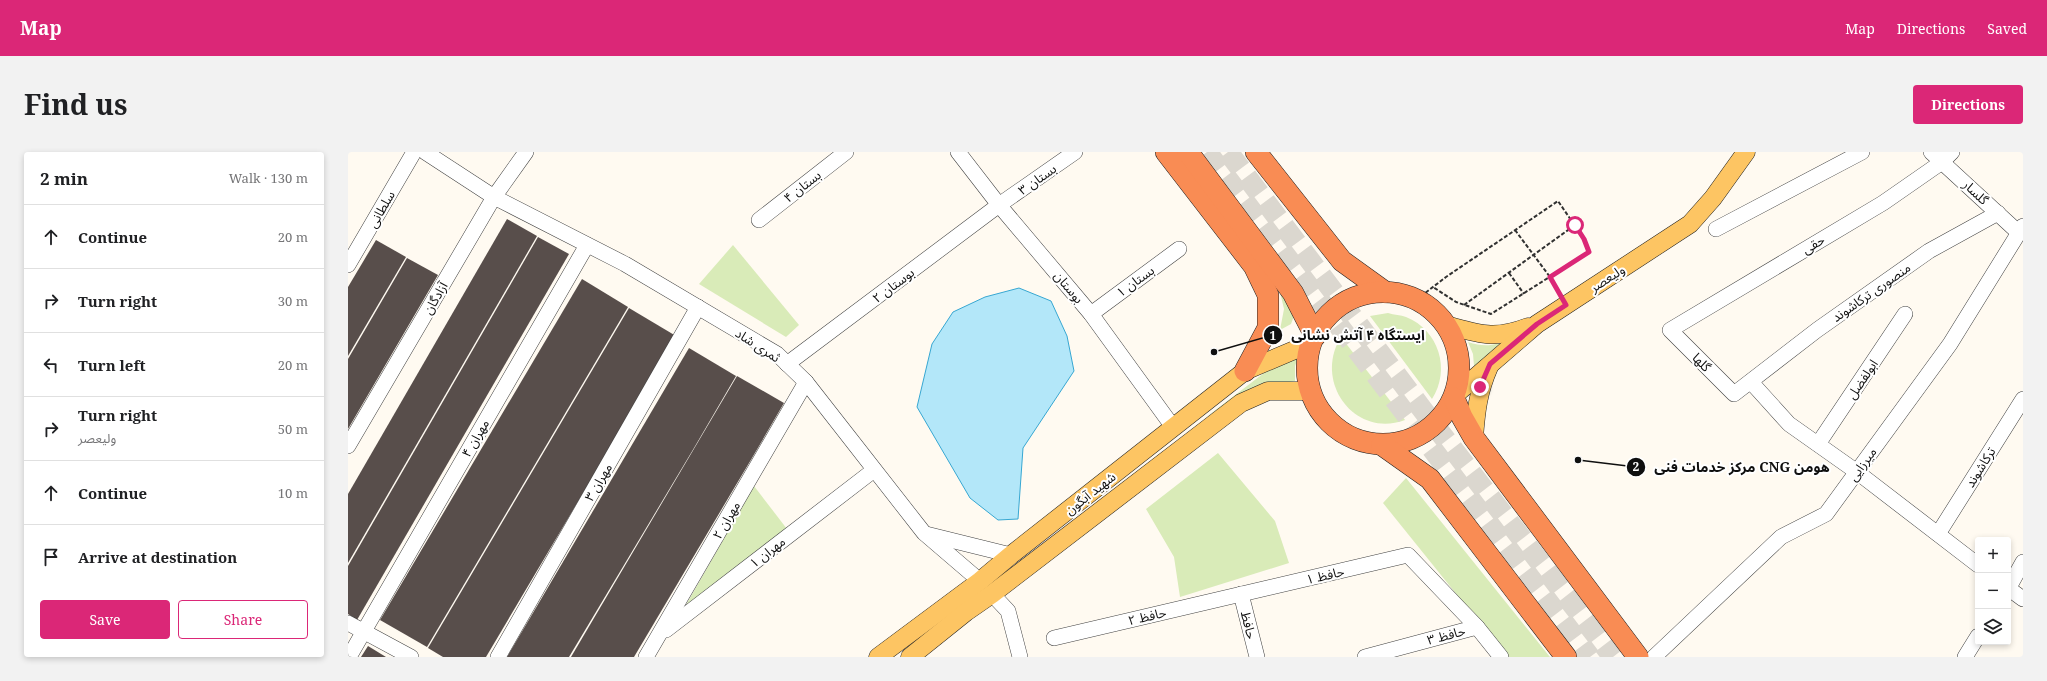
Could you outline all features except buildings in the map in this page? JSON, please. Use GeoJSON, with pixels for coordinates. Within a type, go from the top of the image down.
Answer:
{"type":"FeatureCollection","features":[{"type":"Feature","properties":{"kind":"highway"},"geometry":{"type":"LineString","coordinates":[[1166,152],[1254,266],[1268,295],[1268,328],[1245,370]]}},
{"type":"Feature","properties":{"kind":"highway"},"geometry":{"type":"LineString","coordinates":[[1188,152],[1293,293],[1313,339]]}},
{"type":"Feature","properties":{"kind":"highway"},"geometry":{"type":"LineString","coordinates":[[1256,152],[1342,261],[1385,292]]}},
{"type":"Feature","properties":{"kind":"highway"},"geometry":{"type":"LineString","coordinates":[[1385,292],[1408,296],[1430,308],[1446,325],[1457,346],[1460,370],[1455,396],[1439,421],[1427,431],[1408,440],[1382,445],[1358,441],[1337,429],[1320,412],[1310,390],[1307,367],[1313,339],[1327,316],[1339,306],[1354,298],[1369,293],[1385,292]]}},
{"type":"Feature","properties":{"kind":"highway"},"geometry":{"type":"LineString","coordinates":[[1455,396],[1462,417],[1474,438],[1638,657]]}},
{"type":"Feature","properties":{"kind":"highway"},"geometry":{"type":"LineString","coordinates":[[1382,445],[1430,479],[1566,657]]}},
{"type":"Feature","properties":{"kind":"main road","name":"ولیعصر"},"geometry":{"type":"LineString","coordinates":[[1455,396],[1537,324],[1690,224],[1713,198],[1746,152]]}},
{"type":"Feature","properties":{"kind":"main road"},"geometry":{"type":"LineString","coordinates":[[1446,325],[1484,335],[1510,334],[1537,324]]}},
{"type":"Feature","properties":{"kind":"main road","name":"شهید آبگون"},"geometry":{"type":"LineString","coordinates":[[878,657],[980,582],[1011,555],[1245,370],[1313,339]]}},
{"type":"Feature","properties":{"kind":"main road"},"geometry":{"type":"LineString","coordinates":[[1474,438],[1476,405],[1480,387],[1490,364]]}},
{"type":"Feature","properties":{"kind":"main road","name":"شهید آبگون"},"geometry":{"type":"LineString","coordinates":[[910,657],[966,612],[992,594],[1241,403],[1268,391],[1310,390]]}},
{"type":"Feature","properties":{"kind":"main road"},"geometry":{"type":"LineString","coordinates":[[1096,488],[1109,504]]}},
{"type":"Feature","properties":{"kind":"street","name":"سلطانی"},"geometry":{"type":"LineString","coordinates":[[348,265],[414,152]]}},
{"type":"Feature","properties":{"kind":"street"},"geometry":{"type":"LineString","coordinates":[[425,152],[494,197]]}},
{"type":"Feature","properties":{"kind":"street","name":"آزادگان"},"geometry":{"type":"LineString","coordinates":[[348,446],[494,197],[526,152]]}},
{"type":"Feature","properties":{"kind":"street","name":"بستان ۴"},"geometry":{"type":"LineString","coordinates":[[759,220],[846,152]]}},
{"type":"Feature","properties":{"kind":"street","name":"بوستان"},"geometry":{"type":"LineString","coordinates":[[958,152],[999,205],[1091,314],[1173,427]]}},
{"type":"Feature","properties":{"kind":"street","name":"بستان ۳"},"geometry":{"type":"LineString","coordinates":[[999,205],[1075,152]]}},
{"type":"Feature","properties":{"kind":"street"},"geometry":{"type":"LineString","coordinates":[[1716,229],[1862,152]]}},
{"type":"Feature","properties":{"kind":"street","name":"گلسار"},"geometry":{"type":"LineString","coordinates":[[1942,155],[1998,213],[2021,230]]}},
{"type":"Feature","properties":{"kind":"street","name":"حقی"},"geometry":{"type":"LineString","coordinates":[[1670,330],[1883,203],[1942,155]]}},
{"type":"Feature","properties":{"kind":"street","name":"ثمری شاد"},"geometry":{"type":"LineString","coordinates":[[494,197],[625,264],[777,354],[806,382],[924,533],[980,582]]}},
{"type":"Feature","properties":{"kind":"street","name":"بوستان ۲"},"geometry":{"type":"LineString","coordinates":[[787,364],[999,205]]}},
{"type":"Feature","properties":{"kind":"street","name":"منصوری ترکاشوند"},"geometry":{"type":"LineString","coordinates":[[1734,394],[1817,330],[1929,251],[1998,213]]}},
{"type":"Feature","properties":{"kind":"street","name":"میرزایی"},"geometry":{"type":"LineString","coordinates":[[1654,657],[1781,538],[1826,514],[1950,344],[2021,230]]}},
{"type":"Feature","properties":{"kind":"street","name":"مهران ۴"},"geometry":{"type":"LineString","coordinates":[[349,657],[586,245]]}},
{"type":"Feature","properties":{"kind":"street","name":"بستان ۱"},"geometry":{"type":"LineString","coordinates":[[1091,314],[1179,249]]}},
{"type":"Feature","properties":{"kind":"street","name":"مهران ۳"},"geometry":{"type":"LineString","coordinates":[[498,657],[698,307]]}},
{"type":"Feature","properties":{"kind":"street","name":"ابولفضل"},"geometry":{"type":"LineString","coordinates":[[1818,444],[1905,314]]}},
{"type":"Feature","properties":{"kind":"street","name":"گلها"},"geometry":{"type":"LineString","coordinates":[[1670,330],[1734,394]]}},
{"type":"Feature","properties":{"kind":"street","name":"مهران ۲"},"geometry":{"type":"LineString","coordinates":[[646,657],[806,382]]}},
{"type":"Feature","properties":{"kind":"street"},"geometry":{"type":"LineString","coordinates":[[1751,382],[1789,424],[1857,472],[1975,563]]}},
{"type":"Feature","properties":{"kind":"street","name":"ترکاشوند"},"geometry":{"type":"LineString","coordinates":[[1938,534],[2023,399]]}},
{"type":"Feature","properties":{"kind":"street","name":"۱ مهران"},"geometry":{"type":"LineString","coordinates":[[660,635],[874,470]]}},
{"type":"Feature","properties":{"kind":"street"},"geometry":{"type":"LineString","coordinates":[[924,533],[1011,555]]}},
{"type":"Feature","properties":{"kind":"street","name":"حافظ ۱"},"geometry":{"type":"LineString","coordinates":[[1241,594],[1408,555]]}},
{"type":"Feature","properties":{"kind":"street","name":"حافظ ۳"},"geometry":{"type":"LineString","coordinates":[[1365,657],[1477,627],[1408,555]]}},
{"type":"Feature","properties":{"kind":"street"},"geometry":{"type":"LineString","coordinates":[[2011,583],[2023,562]]}},
{"type":"Feature","properties":{"kind":"street"},"geometry":{"type":"LineString","coordinates":[[2011,590],[2023,599]]}},
{"type":"Feature","properties":{"kind":"street"},"geometry":{"type":"LineString","coordinates":[[992,594],[1008,611],[1020,657]]}},
{"type":"Feature","properties":{"kind":"street","name":"حافظ ۲"},"geometry":{"type":"LineString","coordinates":[[1054,638],[1241,594]]}},
{"type":"Feature","properties":{"kind":"street","name":"حافظ"},"geometry":{"type":"LineString","coordinates":[[1241,594],[1257,657]]}},
{"type":"Feature","properties":{"kind":"street"},"geometry":{"type":"LineString","coordinates":[[348,623],[411,657]]}},
{"type":"Feature","properties":{"kind":"street"},"geometry":{"type":"LineString","coordinates":[[1477,627],[1501,657]]}},
{"type":"Feature","properties":{"kind":"street"},"geometry":{"type":"LineString","coordinates":[[1965,657],[1975,641]]}},
{"type":"Feature","properties":{"kind":"path"},"geometry":{"type":"LineString","coordinates":[[1416,300],[1433,287],[1558,201],[1584,239],[1589,252],[1491,314],[1464,305],[1433,287]]}},
{"type":"Feature","properties":{"kind":"path"},"geometry":{"type":"LineString","coordinates":[[1464,305],[1575,225]]}},
{"type":"Feature","properties":{"kind":"path"},"geometry":{"type":"LineString","coordinates":[[1515,230],[1550,277],[1566,305]]}},
{"type":"Feature","properties":{"kind":"path"},"geometry":{"type":"LineString","coordinates":[[1508,273],[1524,294]]}},
{"type":"Feature","properties":{"kind":"green space"},"geometry":{"type":"Polygon","coordinates":[[[733,245],[799,325],[786,337],[699,284],[733,245]]]}},
{"type":"Feature","properties":{"kind":"green space"},"geometry":{"type":"Polygon","coordinates":[[[1282,290],[1294,316],[1291,324],[1280,330],[1284,309],[1280,292],[1282,290]]]}},
{"type":"Feature","properties":{"kind":"green space"},"geometry":{"type":"Polygon","coordinates":[[[1388,313],[1406,317],[1417,323],[1427,331],[1434,341],[1441,364],[1441,376],[1438,388],[1432,399],[1370,316],[1388,313]]]}},
{"type":"Feature","properties":{"kind":"green space"},"geometry":{"type":"Polygon","coordinates":[[[1341,337],[1405,420],[1386,424],[1370,421],[1355,414],[1343,402],[1335,388],[1332,371],[1334,354],[1341,337]]]}},
{"type":"Feature","properties":{"kind":"green space"},"geometry":{"type":"Polygon","coordinates":[[[1512,339],[1474,366],[1473,354],[1468,342],[1480,345],[1490,345],[1512,339]]]}},
{"type":"Feature","properties":{"kind":"green space"},"geometry":{"type":"Polygon","coordinates":[[[1299,354],[1295,366],[1295,381],[1255,388],[1233,399],[1205,418],[1264,373],[1299,354]]]}},
{"type":"Feature","properties":{"kind":"green space"},"geometry":{"type":"Polygon","coordinates":[[[1218,453],[1275,521],[1289,563],[1180,597],[1174,557],[1146,509],[1218,453]]]}},
{"type":"Feature","properties":{"kind":"green space"},"geometry":{"type":"Polygon","coordinates":[[[1406,478],[1550,657],[1507,657],[1383,503],[1406,478]]]}},
{"type":"Feature","properties":{"kind":"green space"},"geometry":{"type":"Polygon","coordinates":[[[754,486],[787,529],[686,605],[754,486]]]}},
{"type":"Feature","properties":{"kind":"water"},"geometry":{"type":"Polygon","coordinates":[[[1019,288],[1051,301],[1067,336],[1074,371],[1023,448],[1018,519],[998,520],[970,498],[917,407],[932,344],[953,312],[985,297],[1019,288]]]}},
{"type":"Feature","properties":{"kind":"tunnel"},"geometry":{"type":"LineString","coordinates":[[1207,152],[1590,657]]}},
{"type":"Feature","properties":{"kind":"tunnel"},"geometry":{"type":"LineString","coordinates":[[1228,152],[1422,409],[1613,657]]}},
{"type":"Feature","properties":{"kind":"place","name":"ایستگاه ۴ آتش نشانی"},"geometry":{"type":"Point","coordinates":[1214,352]}},
{"type":"Feature","properties":{"kind":"place","name":"مرکز خدمات فنی CNG هومن"},"geometry":{"type":"Point","coordinates":[1578,460]}},
{"type":"Feature","properties":{"kind":"route"},"geometry":{"type":"LineString","coordinates":[[1480,387],[1490,364],[1537,324],[1566,305],[1550,277],[1589,252],[1584,239],[1575,225]]}}]}
